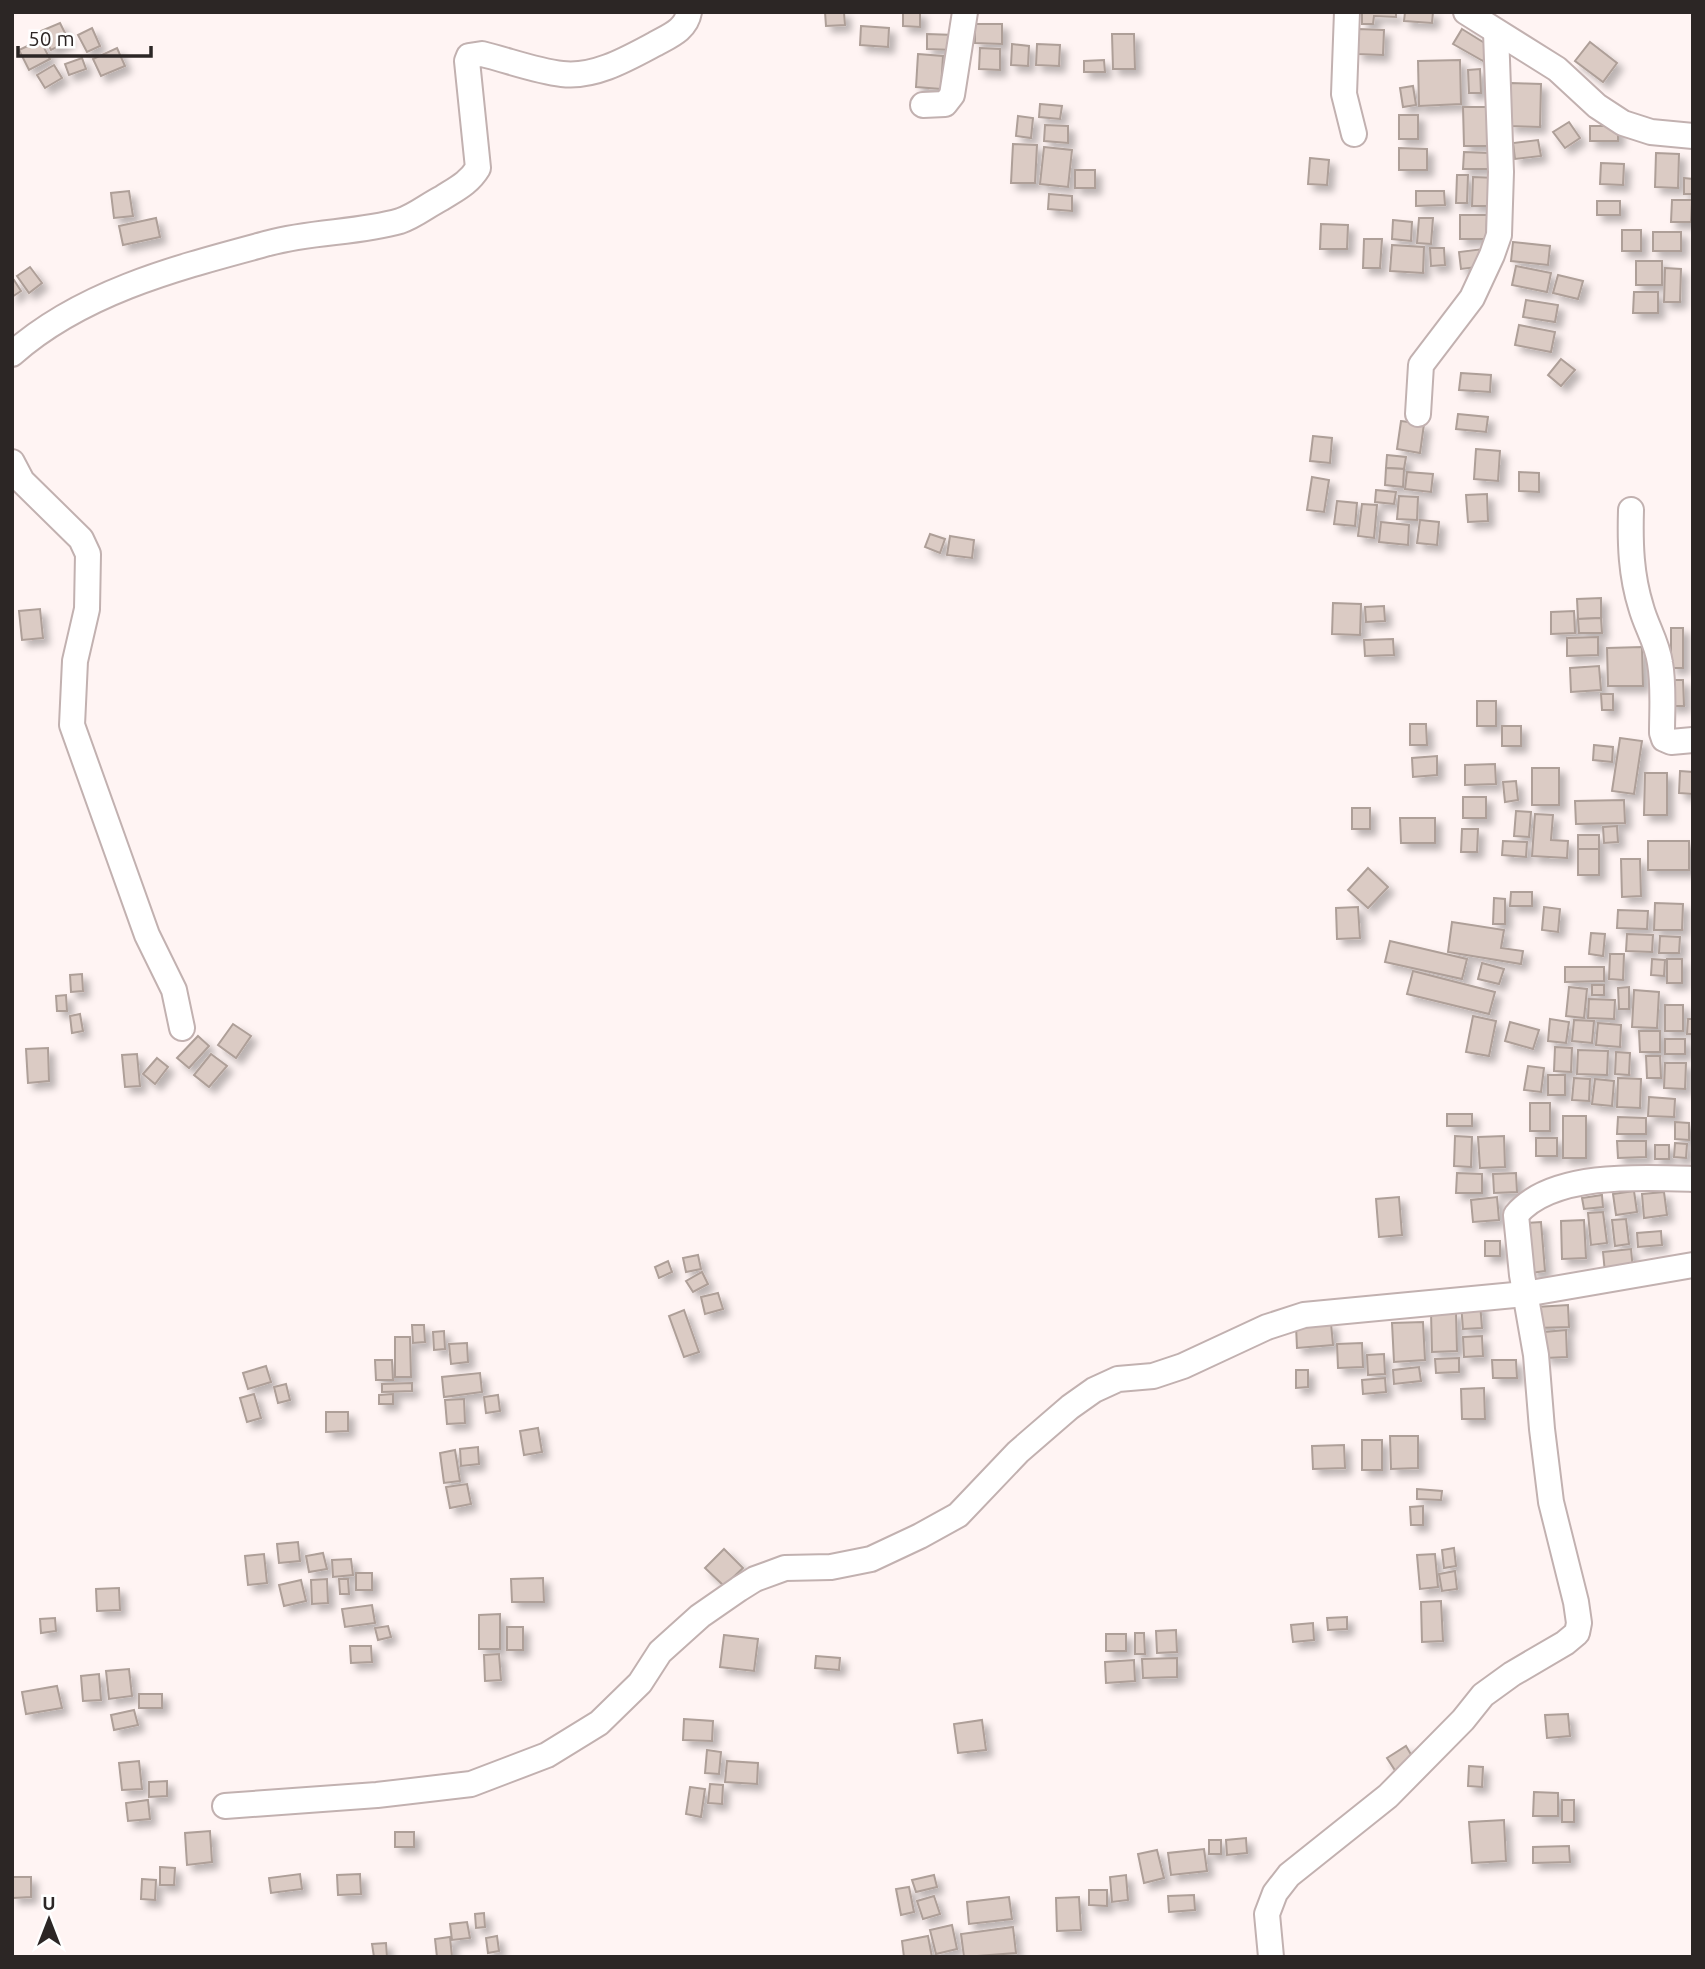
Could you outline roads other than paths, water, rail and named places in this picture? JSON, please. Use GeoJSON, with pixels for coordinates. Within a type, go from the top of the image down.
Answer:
{"type":"FeatureCollection","features":[{"type":"Feature","properties":{"kind":"street"},"geometry":{"type":"LineString","coordinates":[[12,354],[42,330],[112,292],[272,242],[401,220],[461,187],[472,178],[478,168],[467,61],[469,56],[482,54],[562,74],[585,73],[630,58],[674,33],[687,22],[689,12]]}},
{"type":"Feature","properties":{"kind":"street"},"geometry":{"type":"LineString","coordinates":[[923,105],[945,104],[952,95],[965,12]]}},
{"type":"Feature","properties":{"kind":"street"},"geometry":{"type":"LineString","coordinates":[[1347,12],[1344,94],[1354,134]]}},
{"type":"Feature","properties":{"kind":"street"},"geometry":{"type":"LineString","coordinates":[[1466,12],[1557,69],[1597,106],[1623,123],[1651,132],[1693,136]]}},
{"type":"Feature","properties":{"kind":"street"},"geometry":{"type":"LineString","coordinates":[[1418,415],[1421,365],[1472,298],[1499,235],[1501,172],[1496,32]]}},
{"type":"Feature","properties":{"kind":"street"},"geometry":{"type":"LineString","coordinates":[[12,461],[22,481],[81,539],[88,554],[87,609],[75,661],[72,725],[147,935],[174,990],[182,1028]]}},
{"type":"Feature","properties":{"kind":"street"},"geometry":{"type":"LineString","coordinates":[[1631,510],[1630,550],[1635,584],[1641,609],[1656,643],[1661,666],[1662,733],[1664,739],[1671,742],[1693,740]]}},
{"type":"Feature","properties":{"kind":"street"},"geometry":{"type":"LineString","coordinates":[[1271,1957],[1266,1914],[1275,1893],[1289,1875],[1388,1796],[1463,1720],[1483,1695],[1511,1674],[1565,1643],[1577,1633],[1579,1623],[1576,1602],[1551,1502],[1536,1355],[1525,1294],[1516,1215],[1521,1209],[1550,1193],[1595,1180],[1630,1178],[1692,1183]]}},
{"type":"Feature","properties":{"kind":"street"},"geometry":{"type":"LineString","coordinates":[[225,1806],[377,1796],[471,1784],[547,1755],[599,1723],[640,1684],[660,1652],[719,1602],[755,1579],[785,1568],[831,1567],[870,1559],[896,1549],[958,1515],[1018,1452],[1070,1407],[1094,1390],[1118,1379],[1153,1376],[1183,1366],[1266,1328],[1304,1315],[1525,1294],[1693,1265]]}}]}
